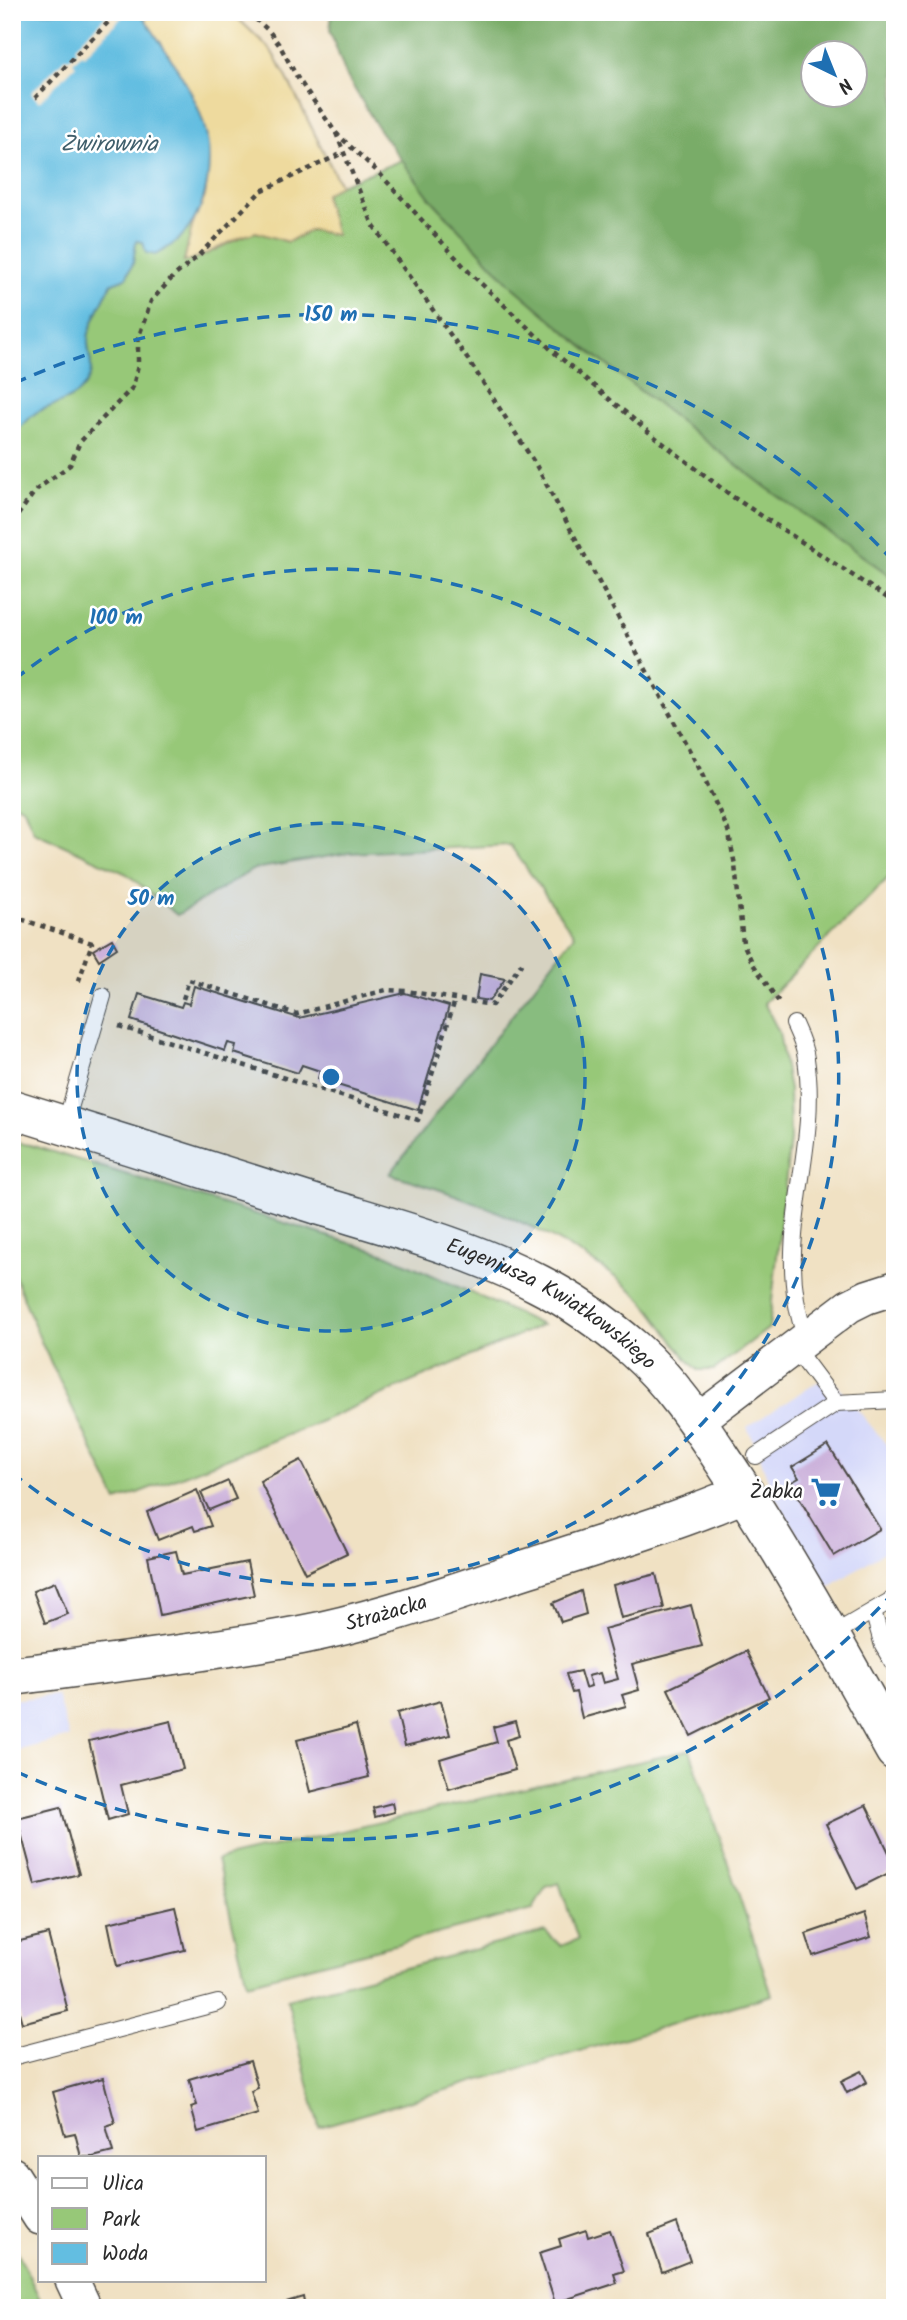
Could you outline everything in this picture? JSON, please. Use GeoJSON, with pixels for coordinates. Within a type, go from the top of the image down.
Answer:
{"type":"FeatureCollection","features":[{"type":"Feature","properties":{"kind":"street","name":"Eugeniusza Kwiatkowskiego"},"geometry":{"type":"LineString","coordinates":[[12,1109],[411,1234],[503,1267],[541,1284],[595,1319],[636,1351],[666,1382],[696,1422],[792,1569],[895,1751]]}},
{"type":"Feature","properties":{"kind":"street"},"geometry":{"type":"LineString","coordinates":[[696,1422],[849,1306],[895,1288]]}},
{"type":"Feature","properties":{"kind":"street","name":"Strażacka"},"geometry":{"type":"LineString","coordinates":[[12,1676],[204,1651],[303,1634],[362,1620],[665,1524],[744,1493]]}},
{"type":"Feature","properties":{"kind":"street"},"geometry":{"type":"LineString","coordinates":[[12,2174],[38,2215]]}},
{"type":"Feature","properties":{"kind":"street"},"geometry":{"type":"LineString","coordinates":[[73,2282],[85,2308]]}},
{"type":"Feature","properties":{"kind":"lane"},"geometry":{"type":"LineString","coordinates":[[65,1125],[103,996]]}},
{"type":"Feature","properties":{"kind":"lane"},"geometry":{"type":"LineString","coordinates":[[794,1024],[806,1058],[808,1105],[791,1263],[800,1343],[836,1403]]}},
{"type":"Feature","properties":{"kind":"lane"},"geometry":{"type":"LineString","coordinates":[[756,1456],[836,1403],[895,1401]]}},
{"type":"Feature","properties":{"kind":"lane"},"geometry":{"type":"LineString","coordinates":[[830,1636],[895,1598]]}},
{"type":"Feature","properties":{"kind":"lane"},"geometry":{"type":"LineString","coordinates":[[873,1611],[883,1646],[895,1666]]}},
{"type":"Feature","properties":{"kind":"lane"},"geometry":{"type":"LineString","coordinates":[[12,2057],[218,2003]]}},
{"type":"Feature","properties":{"kind":"path"},"geometry":{"type":"LineString","coordinates":[[35,97],[118,12]]}},
{"type":"Feature","properties":{"kind":"path"},"geometry":{"type":"LineString","coordinates":[[248,12],[269,31],[336,132],[380,174],[470,273],[567,363],[651,434],[733,497],[895,603]]}},
{"type":"Feature","properties":{"kind":"path"},"geometry":{"type":"LineString","coordinates":[[336,132],[373,225],[478,375],[536,465],[699,768],[728,830],[735,865],[743,943],[753,964],[794,1024]]}},
{"type":"Feature","properties":{"kind":"path"},"geometry":{"type":"LineString","coordinates":[[12,523],[36,489],[70,465],[80,442],[133,387],[138,365],[138,339],[151,301],[173,276],[196,258],[261,191],[343,153]]}},
{"type":"Feature","properties":{"kind":"path"},"geometry":{"type":"LineString","coordinates":[[12,916],[92,943],[77,986]]}},
{"type":"Feature","properties":{"kind":"path"},"geometry":{"type":"LineString","coordinates":[[183,999],[189,979],[297,1014],[386,990],[492,1005],[522,963]]}},
{"type":"Feature","properties":{"kind":"path"},"geometry":{"type":"LineString","coordinates":[[113,1024],[418,1121],[455,1000]]}},
{"type":"Feature","properties":{"kind":"shaded area"},"geometry":{"type":"Polygon","coordinates":[[[829,1375],[895,1455],[895,1524],[888,1549],[828,1588],[772,1492],[747,1427],[829,1375]]]}},
{"type":"Feature","properties":{"kind":"shaded area"},"geometry":{"type":"Polygon","coordinates":[[[57,1695],[69,1737],[12,1752],[12,1700],[57,1695]]]}},
{"type":"Feature","properties":{"kind":"green space"},"geometry":{"type":"Polygon","coordinates":[[[332,12],[895,12],[895,579],[767,488],[673,416],[584,347],[510,284],[431,199],[380,131],[346,75],[330,31],[332,12]]]}},
{"type":"Feature","properties":{"kind":"green space"},"geometry":{"type":"Polygon","coordinates":[[[402,160],[431,199],[510,284],[583,347],[767,488],[895,579],[895,871],[764,1003],[779,1032],[789,1090],[790,1140],[769,1328],[714,1370],[698,1370],[634,1292],[579,1253],[486,1207],[390,1174],[574,935],[510,845],[348,853],[254,869],[177,915],[127,874],[34,832],[24,808],[12,802],[12,432],[37,412],[77,394],[87,382],[91,367],[88,341],[91,326],[112,283],[126,278],[133,263],[136,240],[180,238],[195,217],[184,261],[256,232],[288,242],[311,230],[335,235],[324,194],[402,160]]]}},
{"type":"Feature","properties":{"kind":"green space"},"geometry":{"type":"Polygon","coordinates":[[[12,1142],[30,1145],[386,1254],[542,1325],[310,1426],[117,1501],[42,1344],[12,1269],[12,1142]]]}},
{"type":"Feature","properties":{"kind":"green space"},"geometry":{"type":"Polygon","coordinates":[[[690,1750],[772,1995],[319,2127],[287,1999],[545,1931],[561,1946],[578,1939],[559,1883],[546,1887],[533,1909],[247,1983],[217,1860],[690,1750]]]}},
{"type":"Feature","properties":{"kind":"green space"},"geometry":{"type":"Polygon","coordinates":[[[12,2240],[44,2308],[12,2308],[12,2240]]]}},
{"type":"Feature","properties":{"kind":"sand"},"geometry":{"type":"Polygon","coordinates":[[[138,12],[231,12],[270,49],[340,185],[324,195],[336,235],[311,230],[288,242],[256,232],[184,262],[194,220],[205,196],[208,169],[202,123],[184,81],[138,12]]]}},
{"type":"Feature","properties":{"kind":"water","name":"Żwirownia"},"geometry":{"type":"Polygon","coordinates":[[[12,12],[138,12],[175,64],[195,100],[205,129],[209,163],[204,197],[189,227],[175,242],[155,255],[146,253],[143,242],[136,241],[133,263],[126,278],[112,283],[89,333],[91,367],[87,382],[77,394],[37,412],[12,432],[12,12]]]}},
{"type":"Feature","properties":{"kind":"pier"},"geometry":{"type":"Polygon","coordinates":[[[109,12],[127,12],[84,56],[82,54],[73,62],[76,65],[39,102],[31,93],[66,57],[69,59],[77,50],[75,47],[109,12]]]}},
{"type":"Feature","properties":{"kind":"building"},"geometry":{"type":"Polygon","coordinates":[[[112,939],[117,948],[99,960],[93,950],[112,939]]]}},
{"type":"Feature","properties":{"kind":"building"},"geometry":{"type":"Polygon","coordinates":[[[480,974],[505,979],[489,1001],[476,999],[480,974]]]}},
{"type":"Feature","properties":{"kind":"building"},"geometry":{"type":"Polygon","coordinates":[[[194,986],[299,1018],[405,993],[449,1006],[418,1110],[318,1079],[320,1071],[302,1065],[298,1073],[234,1053],[236,1045],[228,1043],[225,1051],[131,1020],[139,994],[181,1007],[183,1002],[189,1004],[194,986]]]}},
{"type":"Feature","properties":{"kind":"building"},"geometry":{"type":"Polygon","coordinates":[[[828,1445],[880,1529],[834,1556],[790,1483],[799,1478],[792,1467],[828,1445]]]}},
{"type":"Feature","properties":{"kind":"building"},"geometry":{"type":"Polygon","coordinates":[[[301,1460],[347,1553],[305,1573],[260,1481],[301,1460]]]}},
{"type":"Feature","properties":{"kind":"building"},"geometry":{"type":"Polygon","coordinates":[[[228,1481],[236,1499],[209,1510],[201,1493],[228,1481]]]}},
{"type":"Feature","properties":{"kind":"building"},"geometry":{"type":"Polygon","coordinates":[[[197,1490],[211,1526],[195,1531],[193,1526],[158,1540],[147,1512],[197,1490]]]}},
{"type":"Feature","properties":{"kind":"building"},"geometry":{"type":"Polygon","coordinates":[[[176,1551],[182,1575],[247,1562],[254,1595],[160,1615],[148,1557],[176,1551]]]}},
{"type":"Feature","properties":{"kind":"building"},"geometry":{"type":"Polygon","coordinates":[[[656,1574],[664,1608],[621,1618],[613,1585],[656,1574]]]}},
{"type":"Feature","properties":{"kind":"building"},"geometry":{"type":"Polygon","coordinates":[[[55,1582],[68,1614],[45,1623],[33,1591],[55,1582]]]}},
{"type":"Feature","properties":{"kind":"building"},"geometry":{"type":"Polygon","coordinates":[[[581,1591],[586,1614],[561,1622],[553,1603],[581,1591]]]}},
{"type":"Feature","properties":{"kind":"building"},"geometry":{"type":"Polygon","coordinates":[[[691,1605],[702,1646],[632,1664],[639,1690],[622,1695],[626,1706],[582,1718],[576,1692],[572,1693],[566,1674],[580,1671],[585,1688],[591,1686],[588,1676],[600,1673],[603,1683],[618,1679],[604,1629],[691,1605]]]}},
{"type":"Feature","properties":{"kind":"building"},"geometry":{"type":"Polygon","coordinates":[[[746,1651],[769,1697],[691,1736],[668,1689],[746,1651]]]}},
{"type":"Feature","properties":{"kind":"building"},"geometry":{"type":"Polygon","coordinates":[[[441,1701],[450,1735],[405,1746],[397,1713],[441,1701]]]}},
{"type":"Feature","properties":{"kind":"building"},"geometry":{"type":"Polygon","coordinates":[[[171,1721],[183,1769],[121,1785],[128,1814],[108,1820],[89,1741],[171,1721]]]}},
{"type":"Feature","properties":{"kind":"building"},"geometry":{"type":"Polygon","coordinates":[[[515,1721],[519,1736],[506,1740],[515,1770],[449,1789],[440,1759],[497,1742],[493,1727],[515,1721]]]}},
{"type":"Feature","properties":{"kind":"building"},"geometry":{"type":"Polygon","coordinates":[[[356,1725],[369,1777],[310,1792],[297,1740],[356,1725]]]}},
{"type":"Feature","properties":{"kind":"building"},"geometry":{"type":"Polygon","coordinates":[[[392,1803],[394,1812],[375,1817],[373,1808],[392,1803]]]}},
{"type":"Feature","properties":{"kind":"building"},"geometry":{"type":"Polygon","coordinates":[[[866,1805],[895,1870],[857,1889],[826,1824],[866,1805]]]}},
{"type":"Feature","properties":{"kind":"building"},"geometry":{"type":"Polygon","coordinates":[[[61,1807],[79,1874],[35,1885],[17,1818],[61,1807]]]}},
{"type":"Feature","properties":{"kind":"building"},"geometry":{"type":"Polygon","coordinates":[[[175,1907],[185,1950],[117,1966],[108,1923],[175,1907]]]}},
{"type":"Feature","properties":{"kind":"building"},"geometry":{"type":"Polygon","coordinates":[[[864,1914],[871,1937],[813,1956],[806,1934],[864,1914]]]}},
{"type":"Feature","properties":{"kind":"building"},"geometry":{"type":"Polygon","coordinates":[[[48,1934],[68,2011],[22,2023],[12,1987],[12,1943],[48,1934]]]}},
{"type":"Feature","properties":{"kind":"building"},"geometry":{"type":"Polygon","coordinates":[[[250,2061],[258,2088],[251,2091],[258,2114],[198,2132],[191,2107],[197,2105],[189,2079],[250,2061]]]}},
{"type":"Feature","properties":{"kind":"building"},"geometry":{"type":"Polygon","coordinates":[[[861,2071],[867,2082],[847,2093],[841,2081],[861,2071]]]}},
{"type":"Feature","properties":{"kind":"building"},"geometry":{"type":"Polygon","coordinates":[[[103,2078],[115,2123],[106,2126],[113,2152],[81,2156],[75,2133],[65,2135],[53,2092],[103,2078]]]}},
{"type":"Feature","properties":{"kind":"building"},"geometry":{"type":"Polygon","coordinates":[[[677,2223],[690,2261],[662,2272],[649,2234],[677,2223]]]}},
{"type":"Feature","properties":{"kind":"building"},"geometry":{"type":"Polygon","coordinates":[[[586,2230],[588,2237],[610,2230],[624,2271],[614,2274],[617,2283],[555,2303],[539,2253],[561,2246],[559,2239],[586,2230]]]}},
{"type":"Feature","properties":{"kind":"building"},"geometry":{"type":"Polygon","coordinates":[[[303,2297],[305,2308],[288,2308],[286,2302],[303,2297]]]}},
{"type":"Feature","properties":{"kind":"building"},"geometry":{"type":"Polygon","coordinates":[[[324,2303],[325,2308],[307,2308],[307,2307],[324,2303]]]}},
{"type":"Feature","properties":{"kind":"place","name":"Żabka"},"geometry":{"type":"Point","coordinates":[826,1492]}}]}
